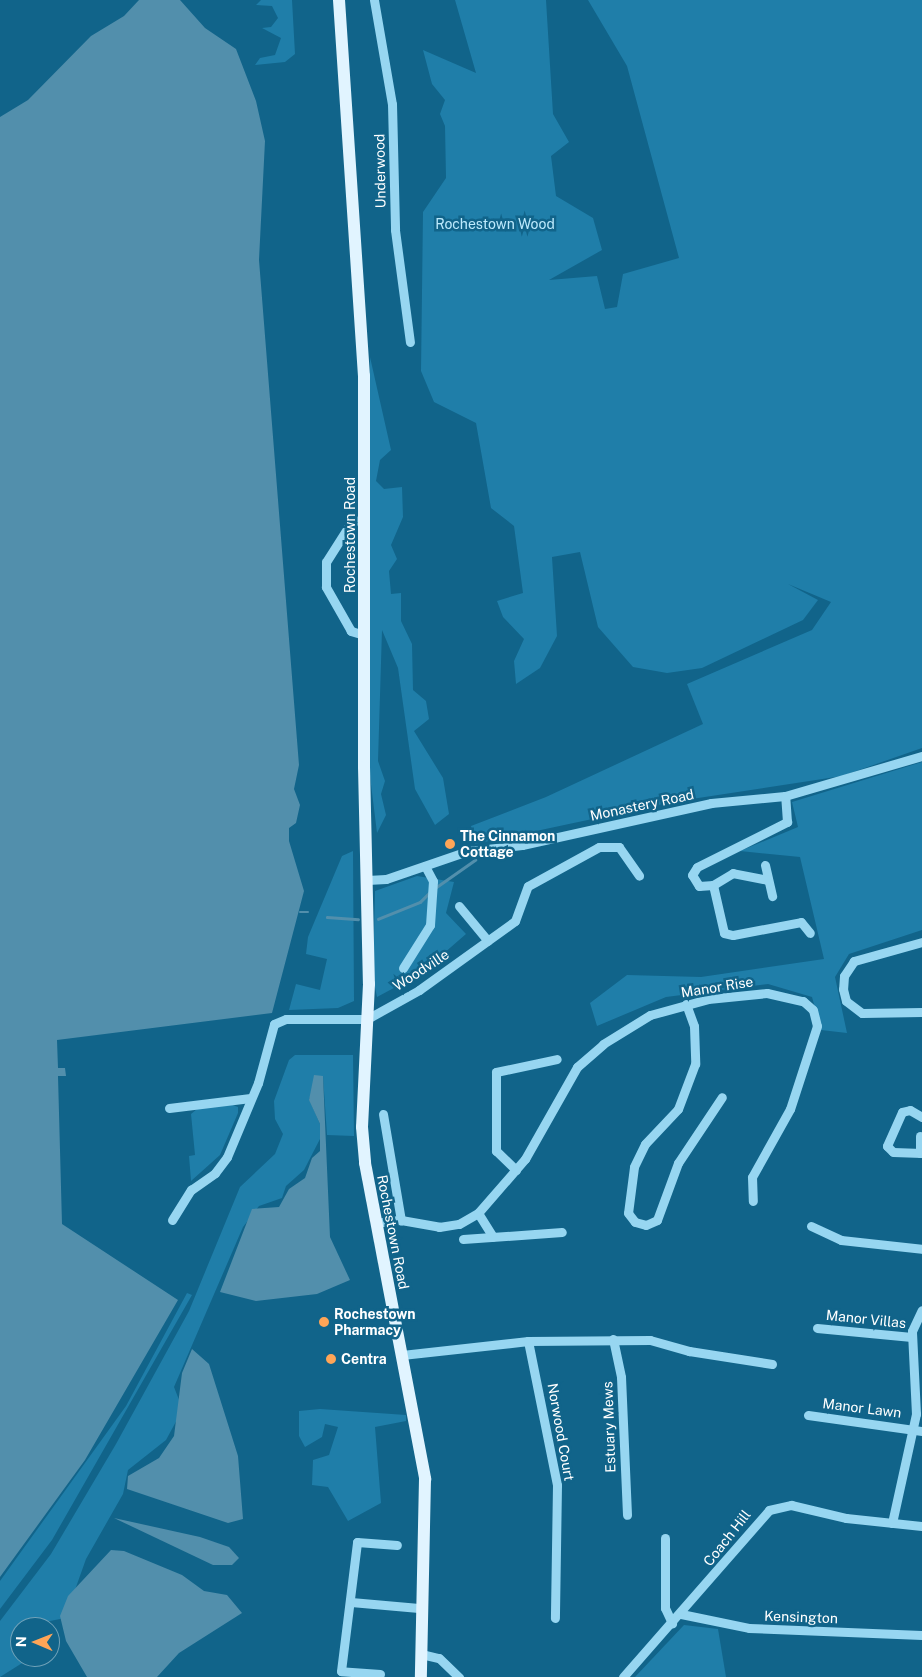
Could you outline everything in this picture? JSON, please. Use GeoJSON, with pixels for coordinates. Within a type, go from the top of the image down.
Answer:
{"type":"FeatureCollection","features":[{"type":"Feature","properties":{"kind":"main road","name":"Rochestown Road"},"geometry":{"type":"LineString","coordinates":[[339,0],[356,219],[365,520],[364,635],[368,880],[367,1019],[362,1127],[376,1223],[425,1479],[420,1608],[421,1677]]}},
{"type":"Feature","properties":{"kind":"street","name":"Underwood"},"geometry":{"type":"LineString","coordinates":[[374,0],[392,104],[395,230],[410,342]]}},
{"type":"Feature","properties":{"kind":"street"},"geometry":{"type":"LineString","coordinates":[[364,635],[352,630],[326,587],[326,562],[352,521],[365,520]]}},
{"type":"Feature","properties":{"kind":"street","name":"Monastery Road"},"geometry":{"type":"LineString","coordinates":[[368,880],[425,866],[468,851],[522,845],[711,804],[785,796],[922,756]]}},
{"type":"Feature","properties":{"kind":"street"},"geometry":{"type":"LineString","coordinates":[[768,880],[733,873],[713,885],[693,882],[697,867],[787,822],[785,796]]}},
{"type":"Feature","properties":{"kind":"street","name":"Woodville"},"geometry":{"type":"LineString","coordinates":[[367,1019],[419,990],[515,921],[528,886],[599,847],[619,847],[639,876]]}},
{"type":"Feature","properties":{"kind":"street"},"geometry":{"type":"LineString","coordinates":[[765,865],[772,896]]}},
{"type":"Feature","properties":{"kind":"street"},"geometry":{"type":"LineString","coordinates":[[404,968],[430,924],[433,883],[425,866]]}},
{"type":"Feature","properties":{"kind":"street"},"geometry":{"type":"LineString","coordinates":[[713,885],[724,932],[733,935],[801,922],[810,933]]}},
{"type":"Feature","properties":{"kind":"street"},"geometry":{"type":"LineString","coordinates":[[459,906],[488,941]]}},
{"type":"Feature","properties":{"kind":"street"},"geometry":{"type":"LineString","coordinates":[[922,942],[864,957],[849,966],[843,989],[846,1001],[856,1011],[922,1012]]}},
{"type":"Feature","properties":{"kind":"street","name":"Manor Rise"},"geometry":{"type":"LineString","coordinates":[[478,1213],[526,1159],[577,1067],[644,1018],[686,1004],[767,993],[803,1001],[813,1010],[817,1026],[790,1109],[752,1177],[753,1201]]}},
{"type":"Feature","properties":{"kind":"street"},"geometry":{"type":"LineString","coordinates":[[686,1004],[695,1036],[695,1064],[678,1109],[645,1144],[634,1167],[628,1213],[634,1222],[646,1225],[657,1220],[678,1163],[722,1097]]}},
{"type":"Feature","properties":{"kind":"street"},"geometry":{"type":"LineString","coordinates":[[172,1220],[192,1190],[222,1166],[258,1083],[270,1030],[277,1022],[367,1019]]}},
{"type":"Feature","properties":{"kind":"street"},"geometry":{"type":"LineString","coordinates":[[516,1170],[496,1151],[496,1072],[557,1059]]}},
{"type":"Feature","properties":{"kind":"street"},"geometry":{"type":"LineString","coordinates":[[169,1108],[250,1098]]}},
{"type":"Feature","properties":{"kind":"street"},"geometry":{"type":"LineString","coordinates":[[920,1136],[921,1153],[893,1152],[887,1146],[902,1112],[910,1110],[922,1116]]}},
{"type":"Feature","properties":{"kind":"street"},"geometry":{"type":"LineString","coordinates":[[383,1114],[401,1220]]}},
{"type":"Feature","properties":{"kind":"street"},"geometry":{"type":"LineString","coordinates":[[376,1223],[401,1220],[439,1227],[460,1224],[478,1213],[492,1237]]}},
{"type":"Feature","properties":{"kind":"street"},"geometry":{"type":"LineString","coordinates":[[811,1226],[841,1240],[922,1249]]}},
{"type":"Feature","properties":{"kind":"street"},"geometry":{"type":"LineString","coordinates":[[463,1239],[562,1232]]}},
{"type":"Feature","properties":{"kind":"street"},"geometry":{"type":"LineString","coordinates":[[892,1523],[918,1429],[918,1402],[912,1337],[922,1310]]}},
{"type":"Feature","properties":{"kind":"street","name":"Manor Villas"},"geometry":{"type":"LineString","coordinates":[[817,1328],[912,1337]]}},
{"type":"Feature","properties":{"kind":"street"},"geometry":{"type":"LineString","coordinates":[[402,1355],[528,1341],[613,1339],[650,1340],[689,1351],[772,1364]]}},
{"type":"Feature","properties":{"kind":"street","name":"Estuary Mews"},"geometry":{"type":"LineString","coordinates":[[613,1339],[621,1377],[627,1515]]}},
{"type":"Feature","properties":{"kind":"street","name":"Norwood Court"},"geometry":{"type":"LineString","coordinates":[[528,1341],[557,1485],[555,1618]]}},
{"type":"Feature","properties":{"kind":"street","name":"Manor Lawn"},"geometry":{"type":"LineString","coordinates":[[808,1415],[918,1429]]}},
{"type":"Feature","properties":{"kind":"street","name":"Coach Hill"},"geometry":{"type":"LineString","coordinates":[[623,1677],[681,1614],[769,1510],[791,1505],[892,1523],[922,1526]]}},
{"type":"Feature","properties":{"kind":"street"},"geometry":{"type":"LineString","coordinates":[[665,1538],[665,1608],[672,1623]]}},
{"type":"Feature","properties":{"kind":"street"},"geometry":{"type":"LineString","coordinates":[[380,1674],[341,1671],[357,1542],[397,1545]]}},
{"type":"Feature","properties":{"kind":"street"},"geometry":{"type":"LineString","coordinates":[[351,1602],[420,1608]]}},
{"type":"Feature","properties":{"kind":"street","name":"Kensington"},"geometry":{"type":"LineString","coordinates":[[681,1614],[749,1628],[922,1635]]}},
{"type":"Feature","properties":{"kind":"street"},"geometry":{"type":"LineString","coordinates":[[421,1654],[440,1658],[460,1677]]}},
{"type":"Feature","properties":{"kind":"green space"},"geometry":{"type":"Polygon","coordinates":[[[261,0],[292,0],[295,54],[285,62],[255,65],[260,58],[275,55],[281,38],[262,28],[271,27],[278,18],[272,6],[256,5],[261,0]]]}},
{"type":"Feature","properties":{"kind":"green space","name":"Rochestown Wood"},"geometry":{"type":"Polygon","coordinates":[[[455,0],[546,0],[553,114],[569,142],[551,156],[556,196],[593,218],[602,250],[549,280],[597,276],[605,309],[617,307],[623,274],[679,258],[627,66],[588,0],[922,0],[922,748],[842,776],[672,802],[475,844],[471,826],[546,797],[703,724],[687,684],[812,630],[831,602],[788,584],[818,600],[803,620],[702,668],[667,673],[633,667],[598,627],[580,552],[552,557],[557,636],[540,668],[516,684],[514,661],[524,639],[503,617],[497,601],[523,593],[514,526],[491,508],[476,423],[434,402],[421,371],[423,212],[446,178],[445,126],[440,114],[445,100],[432,84],[423,50],[476,73],[455,0]]]}},
{"type":"Feature","properties":{"kind":"green space"},"geometry":{"type":"Polygon","coordinates":[[[370,357],[391,450],[380,460],[376,481],[384,489],[402,487],[403,517],[391,545],[397,559],[389,571],[391,594],[401,593],[401,621],[412,644],[413,690],[426,701],[429,719],[414,731],[443,778],[449,814],[435,825],[415,789],[398,668],[382,630],[378,761],[385,781],[381,794],[386,815],[377,833],[368,760],[370,357]]]}},
{"type":"Feature","properties":{"kind":"green space"},"geometry":{"type":"Polygon","coordinates":[[[922,762],[922,930],[849,954],[835,977],[847,1033],[821,1030],[812,997],[768,984],[666,997],[597,1026],[590,1003],[627,975],[701,977],[824,959],[800,857],[740,851],[798,827],[792,802],[922,762]]]}},
{"type":"Feature","properties":{"kind":"green space"},"geometry":{"type":"Polygon","coordinates":[[[353,851],[354,1001],[338,1008],[289,1010],[296,984],[320,990],[327,959],[306,954],[308,937],[342,856],[353,851]]]}},
{"type":"Feature","properties":{"kind":"green space"},"geometry":{"type":"Polygon","coordinates":[[[417,876],[454,882],[446,913],[466,934],[420,974],[377,997],[373,978],[375,891],[417,876]]]}},
{"type":"Feature","properties":{"kind":"green space"},"geometry":{"type":"Polygon","coordinates":[[[295,1055],[353,1055],[354,1136],[327,1135],[323,1076],[309,1099],[320,1124],[320,1139],[304,1170],[286,1186],[282,1198],[259,1206],[243,1227],[174,1387],[181,1405],[179,1416],[166,1440],[128,1470],[123,1494],[86,1559],[65,1618],[10,1617],[10,1667],[16,1667],[0,1677],[0,1621],[51,1554],[116,1444],[189,1311],[240,1187],[275,1154],[283,1134],[275,1119],[274,1101],[289,1060],[295,1055]]]}},
{"type":"Feature","properties":{"kind":"green space"},"geometry":{"type":"Polygon","coordinates":[[[230,1104],[238,1107],[238,1113],[220,1155],[191,1181],[189,1156],[195,1155],[191,1114],[197,1109],[230,1104]]]}},
{"type":"Feature","properties":{"kind":"green space"},"geometry":{"type":"Polygon","coordinates":[[[187,1293],[192,1295],[52,1540],[0,1609],[0,1581],[126,1406],[187,1293]]]}},
{"type":"Feature","properties":{"kind":"green space"},"geometry":{"type":"Polygon","coordinates":[[[320,1409],[406,1415],[406,1421],[375,1427],[381,1503],[348,1521],[328,1487],[312,1485],[313,1460],[329,1455],[338,1427],[325,1424],[322,1437],[305,1447],[299,1436],[299,1411],[320,1409]]]}},
{"type":"Feature","properties":{"kind":"green space"},"geometry":{"type":"Polygon","coordinates":[[[684,1625],[718,1629],[726,1677],[635,1677],[684,1625]]]}},
{"type":"Feature","properties":{"kind":"shaded area"},"geometry":{"type":"Polygon","coordinates":[[[139,0],[180,0],[205,28],[236,49],[256,101],[265,141],[259,260],[299,765],[294,789],[300,805],[296,823],[289,828],[289,841],[304,891],[272,1013],[57,1040],[58,1068],[65,1068],[66,1076],[58,1076],[62,1224],[178,1300],[85,1460],[0,1577],[0,117],[28,100],[91,36],[124,16],[139,0]]]}},
{"type":"Feature","properties":{"kind":"shaded area"},"geometry":{"type":"Polygon","coordinates":[[[314,1075],[323,1076],[330,1237],[350,1280],[317,1294],[256,1301],[220,1292],[252,1209],[279,1207],[289,1189],[305,1178],[312,1158],[320,1151],[320,1124],[309,1100],[314,1075]]]}},
{"type":"Feature","properties":{"kind":"shaded area"},"geometry":{"type":"Polygon","coordinates":[[[192,1349],[209,1364],[238,1456],[243,1519],[228,1523],[127,1489],[128,1476],[159,1458],[174,1436],[182,1373],[192,1349]]]}},
{"type":"Feature","properties":{"kind":"shaded area"},"geometry":{"type":"Polygon","coordinates":[[[114,1518],[200,1537],[229,1547],[239,1558],[232,1565],[213,1565],[114,1518]]]}},
{"type":"Feature","properties":{"kind":"shaded area"},"geometry":{"type":"Polygon","coordinates":[[[111,1550],[124,1551],[182,1575],[204,1591],[227,1595],[242,1613],[179,1653],[157,1677],[87,1677],[66,1641],[60,1616],[68,1596],[111,1550]]]}},
{"type":"Feature","properties":{"kind":"waterway"},"geometry":{"type":"LineString","coordinates":[[435,888],[475,860]]}},
{"type":"Feature","properties":{"kind":"waterway"},"geometry":{"type":"LineString","coordinates":[[378,919],[420,902],[429,893]]}},
{"type":"Feature","properties":{"kind":"waterway"},"geometry":{"type":"LineString","coordinates":[[300,912],[308,912]]}},
{"type":"Feature","properties":{"kind":"waterway"},"geometry":{"type":"LineString","coordinates":[[327,917],[358,919]]}},
{"type":"Feature","properties":{"kind":"place","name":"The Cinnamon Cottage"},"geometry":{"type":"Point","coordinates":[450,844]}},
{"type":"Feature","properties":{"kind":"place","name":"Rochestown Pharmacy"},"geometry":{"type":"Point","coordinates":[324,1322]}},
{"type":"Feature","properties":{"kind":"place","name":"Centra"},"geometry":{"type":"Point","coordinates":[331,1359]}}]}
